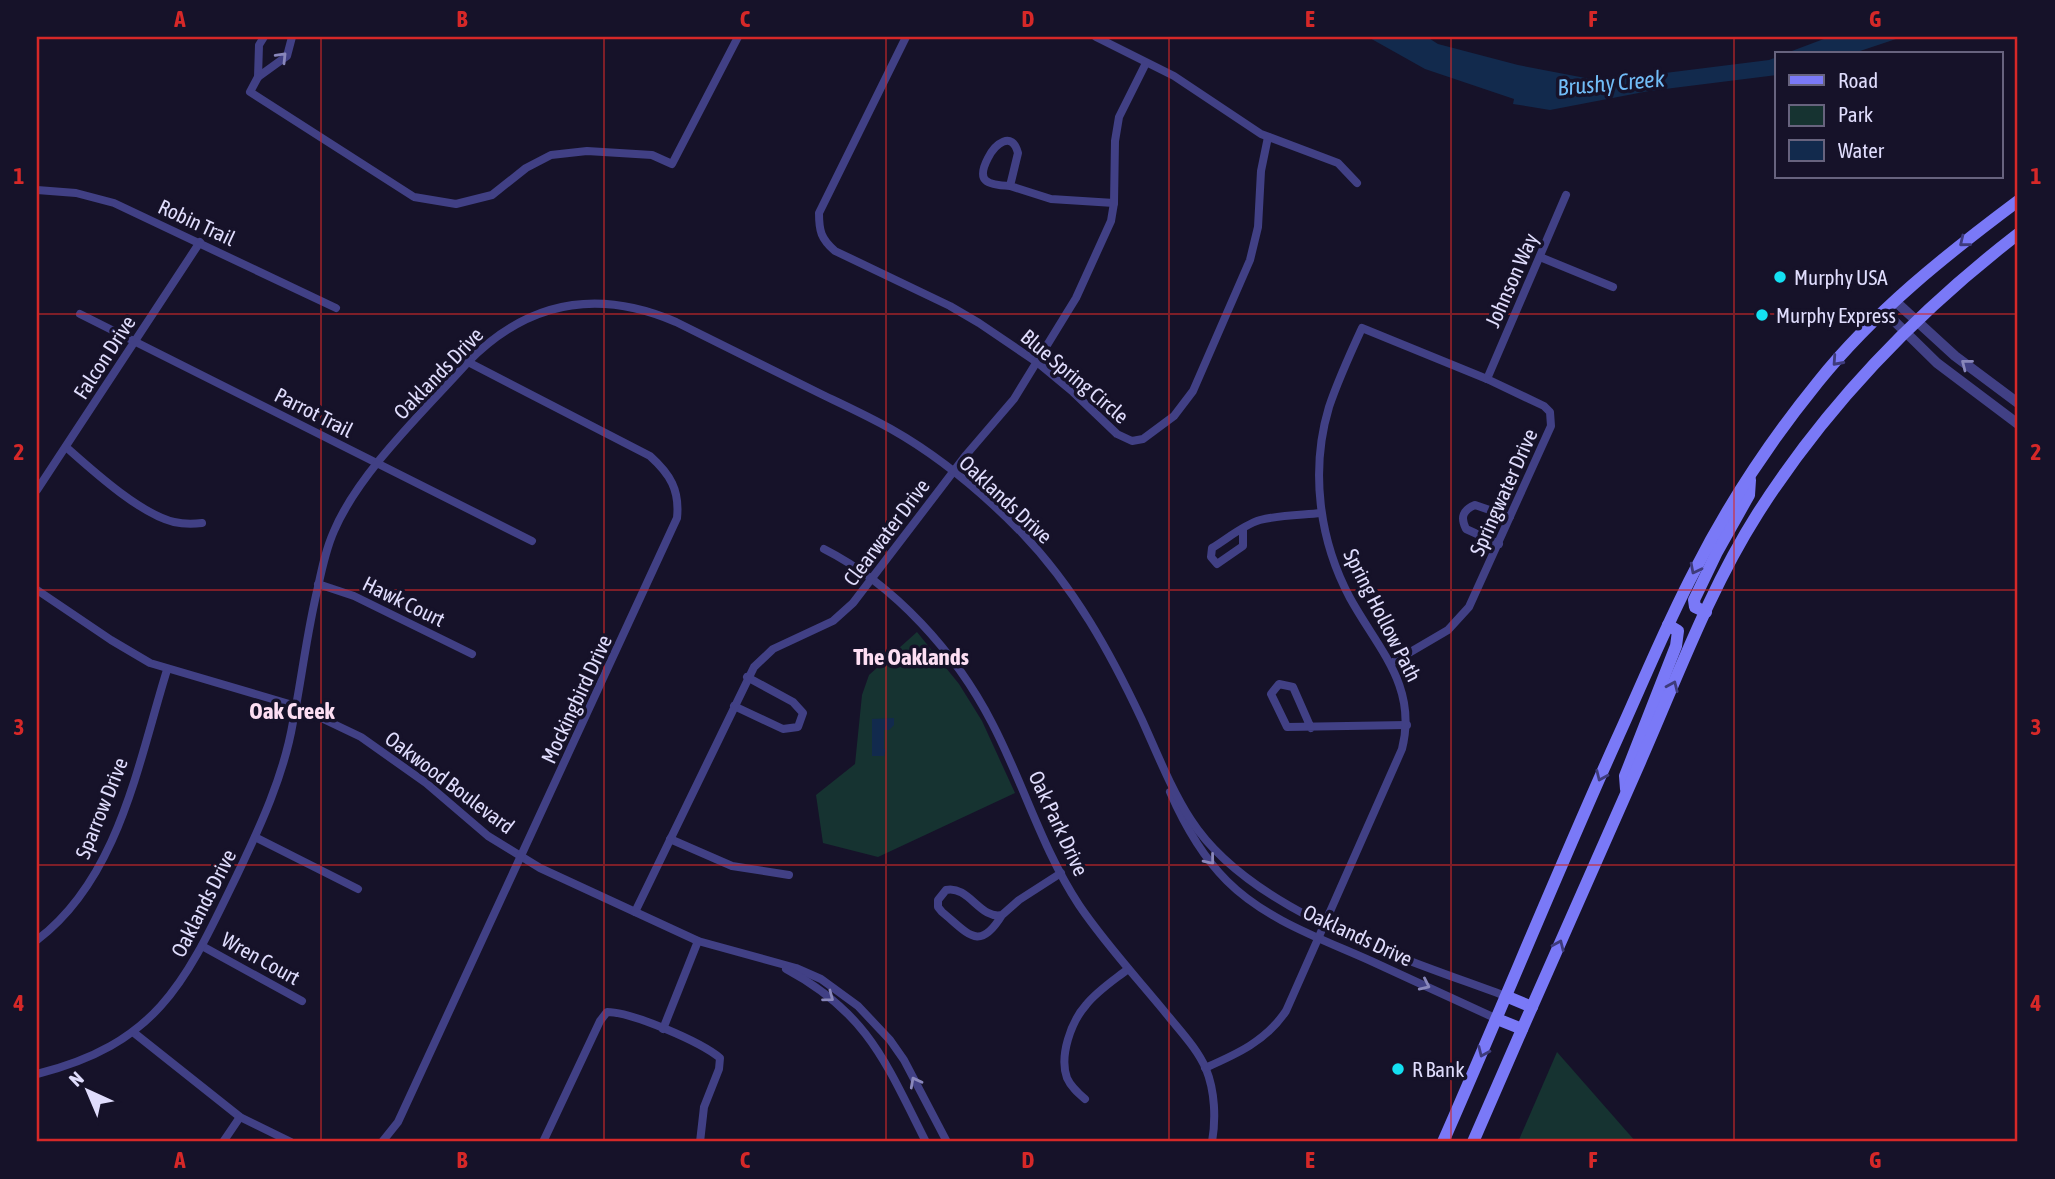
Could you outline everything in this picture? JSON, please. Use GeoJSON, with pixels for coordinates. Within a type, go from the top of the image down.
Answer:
{"type":"FeatureCollection","features":[{"type":"Feature","properties":{"kind":"main road"},"geometry":{"type":"LineString","coordinates":[[1443,1142],[1508,997],[1589,801],[1668,625],[1704,552],[1750,476],[1820,379],[1885,312],[1943,259],[2018,201]]}},
{"type":"Feature","properties":{"kind":"main road"},"geometry":{"type":"LineString","coordinates":[[1473,1142],[1706,612],[1742,540],[1772,493],[1843,399],[1916,321],[2018,234]]}},
{"type":"Feature","properties":{"kind":"main road"},"geometry":{"type":"LineString","coordinates":[[1706,612],[1695,607],[1694,600],[1717,551],[1749,495],[1750,476]]}},
{"type":"Feature","properties":{"kind":"main road"},"geometry":{"type":"LineString","coordinates":[[1626,793],[1625,776],[1676,646],[1678,631],[1668,625]]}},
{"type":"Feature","properties":{"kind":"main road"},"geometry":{"type":"LineString","coordinates":[[1508,997],[1532,1007]]}},
{"type":"Feature","properties":{"kind":"main road"},"geometry":{"type":"LineString","coordinates":[[1497,1020],[1522,1029]]}},
{"type":"Feature","properties":{"kind":"street"},"geometry":{"type":"LineString","coordinates":[[264,37],[259,45],[258,77],[250,92],[414,197],[456,204],[492,195],[526,168],[551,155],[586,151],[652,155],[673,164],[735,38]]}},
{"type":"Feature","properties":{"kind":"street"},"geometry":{"type":"LineString","coordinates":[[258,77],[288,56],[292,37]]}},
{"type":"Feature","properties":{"kind":"street","name":"Blue Spring Circle"},"geometry":{"type":"LineString","coordinates":[[906,37],[819,213],[819,230],[823,241],[835,251],[950,306],[1003,339],[1038,363],[1124,438],[1132,441],[1148,437],[1174,416],[1193,391],[1250,260],[1258,227],[1261,171],[1268,138]]}},
{"type":"Feature","properties":{"kind":"street"},"geometry":{"type":"LineString","coordinates":[[1096,37],[1206,95],[1268,138],[1338,163],[1357,183]]}},
{"type":"Feature","properties":{"kind":"street","name":"Clearwater Drive"},"geometry":{"type":"LineString","coordinates":[[635,912],[754,667],[773,649],[821,627],[844,612],[954,471],[1004,413],[1038,363],[1084,283],[1106,234],[1114,203],[1115,141],[1119,117],[1146,63]]}},
{"type":"Feature","properties":{"kind":"street"},"geometry":{"type":"LineString","coordinates":[[1010,186],[1017,148],[1011,142],[1001,142],[993,147],[982,169],[982,176],[986,181],[996,186],[1010,186],[1051,199],[1114,203]]}},
{"type":"Feature","properties":{"kind":"street","name":"Robin Trail"},"geometry":{"type":"LineString","coordinates":[[37,190],[76,193],[114,203],[336,308]]}},
{"type":"Feature","properties":{"kind":"street","name":"Johnson Way"},"geometry":{"type":"LineString","coordinates":[[1487,379],[1566,195]]}},
{"type":"Feature","properties":{"kind":"street","name":"Falcon Drive"},"geometry":{"type":"LineString","coordinates":[[37,491],[201,242]]}},
{"type":"Feature","properties":{"kind":"street"},"geometry":{"type":"LineString","coordinates":[[1540,257],[1613,287]]}},
{"type":"Feature","properties":{"kind":"street"},"geometry":{"type":"LineString","coordinates":[[1896,302],[1955,356],[2018,403]]}},
{"type":"Feature","properties":{"kind":"street","name":"Oaklands Drive"},"geometry":{"type":"LineString","coordinates":[[37,1074],[86,1059],[133,1032],[174,992],[202,946],[255,837],[279,772],[293,724],[327,548],[341,515],[378,464],[468,362],[500,334],[529,316],[546,310],[600,303],[640,309],[676,322],[891,428],[954,471],[1023,534],[1067,587],[1116,667],[1191,820],[1211,845],[1265,892],[1324,923],[1404,958],[1508,997]]}},
{"type":"Feature","properties":{"kind":"street"},"geometry":{"type":"LineString","coordinates":[[1885,312],[1952,375],[2018,424]]}},
{"type":"Feature","properties":{"kind":"street","name":"Parrot Trail"},"geometry":{"type":"LineString","coordinates":[[80,314],[532,541]]}},
{"type":"Feature","properties":{"kind":"street","name":"Springwater Drive"},"geometry":{"type":"LineString","coordinates":[[1362,328],[1545,406],[1552,419],[1473,601],[1460,619],[1433,640],[1390,664]]}},
{"type":"Feature","properties":{"kind":"street","name":"Spring Hollow Path"},"geometry":{"type":"LineString","coordinates":[[1205,1068],[1250,1048],[1273,1028],[1286,1011],[1402,749],[1407,725],[1404,695],[1390,664],[1350,598],[1337,570],[1321,513],[1320,455],[1325,422],[1338,383],[1362,328]]}},
{"type":"Feature","properties":{"kind":"street","name":"Mockingbird Drive"},"geometry":{"type":"LineString","coordinates":[[382,1142],[398,1122],[677,518],[678,499],[670,477],[650,456],[468,362]]}},
{"type":"Feature","properties":{"kind":"street"},"geometry":{"type":"LineString","coordinates":[[66,447],[121,492],[156,515],[175,523],[202,523]]}},
{"type":"Feature","properties":{"kind":"street"},"geometry":{"type":"LineString","coordinates":[[1499,544],[1466,529],[1462,520],[1463,514],[1475,505],[1510,517]]}},
{"type":"Feature","properties":{"kind":"street"},"geometry":{"type":"LineString","coordinates":[[1242,529],[1243,546],[1217,564],[1211,557],[1212,548],[1242,529],[1259,520],[1321,513]]}},
{"type":"Feature","properties":{"kind":"street","name":"Oak Park Drive"},"geometry":{"type":"LineString","coordinates":[[824,550],[856,567],[911,614],[951,659],[978,699],[997,733],[1061,873],[1079,904],[1128,969],[1188,1041],[1205,1068],[1213,1100],[1212,1142]]}},
{"type":"Feature","properties":{"kind":"street","name":"Hawk Court"},"geometry":{"type":"LineString","coordinates":[[318,584],[354,596],[472,654]]}},
{"type":"Feature","properties":{"kind":"street","name":"Oakwood Boulevard"},"geometry":{"type":"LineString","coordinates":[[37,590],[134,655],[167,670],[296,706],[361,737],[426,783],[488,836],[540,868],[698,941],[796,968],[821,979],[871,1018],[904,1060],[947,1142]]}},
{"type":"Feature","properties":{"kind":"street","name":"Sparrow Drive"},"geometry":{"type":"LineString","coordinates":[[37,940],[75,905],[106,852],[130,790],[167,670]]}},
{"type":"Feature","properties":{"kind":"street"},"geometry":{"type":"LineString","coordinates":[[734,706],[783,729],[798,727],[803,713],[793,702],[747,677]]}},
{"type":"Feature","properties":{"kind":"street"},"geometry":{"type":"LineString","coordinates":[[1311,728],[1293,687],[1279,684],[1271,695],[1287,727],[1311,728],[1407,725]]}},
{"type":"Feature","properties":{"kind":"street","name":"Oaklands Drive"},"geometry":{"type":"LineString","coordinates":[[1158,756],[1168,789],[1184,824],[1226,880],[1258,906],[1318,938],[1497,1020]]}},
{"type":"Feature","properties":{"kind":"street"},"geometry":{"type":"LineString","coordinates":[[255,837],[358,888]]}},
{"type":"Feature","properties":{"kind":"street"},"geometry":{"type":"LineString","coordinates":[[670,839],[732,866],[789,875]]}},
{"type":"Feature","properties":{"kind":"street"},"geometry":{"type":"LineString","coordinates":[[1002,915],[990,915],[957,890],[946,890],[938,900],[938,908],[942,912],[979,938],[991,932],[1002,915],[1018,900],[1061,873]]}},
{"type":"Feature","properties":{"kind":"street"},"geometry":{"type":"LineString","coordinates":[[663,1029],[698,941]]}},
{"type":"Feature","properties":{"kind":"street","name":"Wren Court"},"geometry":{"type":"LineString","coordinates":[[202,946],[302,1001]]}},
{"type":"Feature","properties":{"kind":"street","name":"Oakwood Boulevard"},"geometry":{"type":"LineString","coordinates":[[771,961],[819,989],[851,1015],[880,1052],[926,1142]]}},
{"type":"Feature","properties":{"kind":"street"},"geometry":{"type":"LineString","coordinates":[[1085,1099],[1073,1087],[1066,1074],[1069,1037],[1087,1002],[1128,969]]}},
{"type":"Feature","properties":{"kind":"street"},"geometry":{"type":"LineString","coordinates":[[543,1142],[600,1021],[607,1012],[617,1012],[663,1029],[712,1051],[720,1058],[719,1069],[704,1107],[700,1142]]}},
{"type":"Feature","properties":{"kind":"street"},"geometry":{"type":"LineString","coordinates":[[133,1032],[240,1117],[291,1142]]}},
{"type":"Feature","properties":{"kind":"street"},"geometry":{"type":"LineString","coordinates":[[223,1142],[240,1117]]}},
{"type":"Feature","properties":{"kind":"green space"},"geometry":{"type":"Polygon","coordinates":[[[917,632],[959,684],[982,721],[1015,793],[878,857],[823,843],[816,795],[855,764],[862,695],[869,675],[917,632]]]}},
{"type":"Feature","properties":{"kind":"green space"},"geometry":{"type":"Polygon","coordinates":[[[1557,1052],[1636,1142],[1518,1142],[1557,1052]]]}},
{"type":"Feature","properties":{"kind":"water","name":"Brushy Creek"},"geometry":{"type":"Polygon","coordinates":[[[1368,37],[1427,37],[1438,44],[1518,65],[1601,81],[1775,58],[1775,75],[1649,91],[1550,110],[1513,104],[1514,99],[1425,69],[1368,37]]]}},
{"type":"Feature","properties":{"kind":"water"},"geometry":{"type":"Polygon","coordinates":[[[1829,37],[1902,37],[1857,52],[1789,52],[1829,37]]]}},
{"type":"Feature","properties":{"kind":"water"},"geometry":{"type":"Polygon","coordinates":[[[894,718],[894,725],[889,730],[884,730],[884,756],[872,756],[872,719],[894,718]]]}},
{"type":"Feature","properties":{"kind":"place","name":"Murphy USA"},"geometry":{"type":"Point","coordinates":[1780,277]}},
{"type":"Feature","properties":{"kind":"place","name":"Murphy Express"},"geometry":{"type":"Point","coordinates":[1762,315]}},
{"type":"Feature","properties":{"kind":"place","name":"R Bank"},"geometry":{"type":"Point","coordinates":[1398,1069]}},
{"type":"Feature","properties":{"kind":"district","name":"The Oaklands"},"geometry":{"type":"Point","coordinates":[911,657]}},
{"type":"Feature","properties":{"kind":"district","name":"Oak Creek"},"geometry":{"type":"Point","coordinates":[292,711]}}]}
